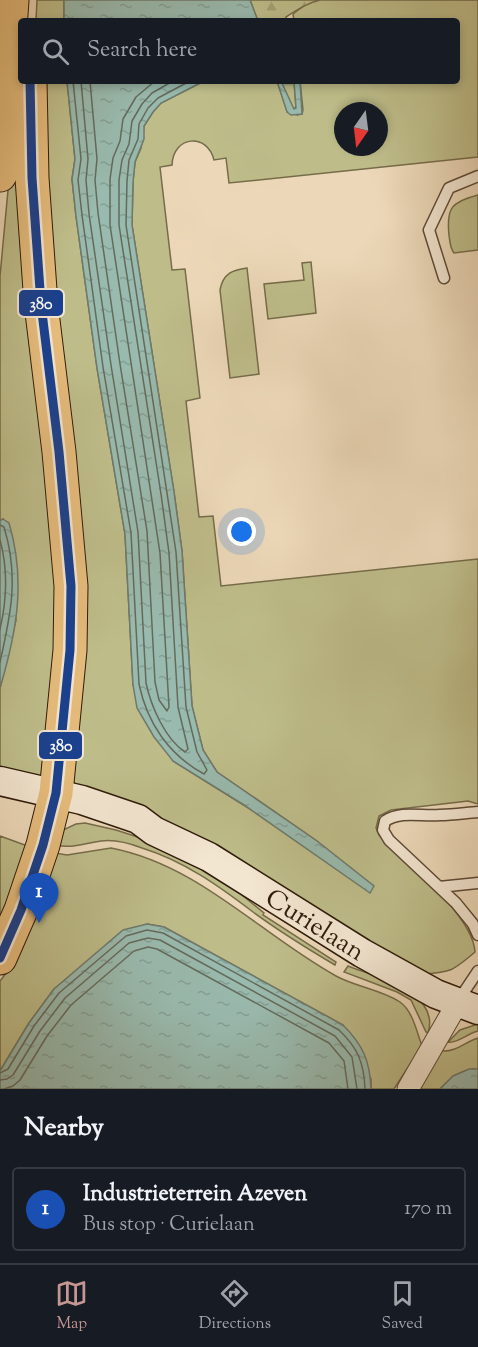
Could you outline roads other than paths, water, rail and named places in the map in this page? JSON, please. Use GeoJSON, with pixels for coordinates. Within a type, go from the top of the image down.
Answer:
{"type":"FeatureCollection","features":[{"type":"Feature","properties":{"kind":"highway"},"geometry":{"type":"LineString","coordinates":[[0,175],[12,0]]}},
{"type":"Feature","properties":{"kind":"highway"},"geometry":{"type":"LineString","coordinates":[[27,0],[28,18]]}},
{"type":"Feature","properties":{"kind":"highway"},"geometry":{"type":"LineString","coordinates":[[0,958],[21,910],[54,801],[70,650],[71,586],[59,452],[41,304],[32,178],[30,84]]}},
{"type":"Feature","properties":{"kind":"main road","name":"Curielaan"},"geometry":{"type":"LineString","coordinates":[[0,781],[54,801]]}},
{"type":"Feature","properties":{"kind":"main road","name":"Curielaan"},"geometry":{"type":"LineString","coordinates":[[0,799],[82,800],[138,819],[154,831],[209,857],[362,953],[467,1007]]}},
{"type":"Feature","properties":{"kind":"street"},"geometry":{"type":"LineString","coordinates":[[408,1089],[467,1007]]}},
{"type":"Feature","properties":{"kind":"lane"},"geometry":{"type":"LineString","coordinates":[[444,278],[429,230],[449,188],[478,176]]}},
{"type":"Feature","properties":{"kind":"lane"},"geometry":{"type":"LineString","coordinates":[[478,812],[392,817],[385,821],[383,830],[389,840],[466,915],[478,935]]}},
{"type":"Feature","properties":{"kind":"lane"},"geometry":{"type":"LineString","coordinates":[[439,887],[478,882]]}},
{"type":"Feature","properties":{"kind":"lane"},"geometry":{"type":"LineString","coordinates":[[467,1007],[478,971]]}},
{"type":"Feature","properties":{"kind":"water"},"geometry":{"type":"Polygon","coordinates":[[[64,0],[250,0],[257,18],[64,18],[64,0]]]}},
{"type":"Feature","properties":{"kind":"water"},"geometry":{"type":"Polygon","coordinates":[[[67,84],[198,84],[161,103],[144,126],[144,139],[135,162],[132,225],[182,551],[192,706],[203,750],[217,772],[317,841],[374,886],[370,893],[244,805],[173,761],[154,737],[137,708],[133,685],[125,534],[97,368],[76,216],[72,179],[75,159],[67,84]]]}},
{"type":"Feature","properties":{"kind":"water"},"geometry":{"type":"Polygon","coordinates":[[[278,84],[282,84],[294,109],[296,108],[294,84],[300,84],[302,114],[291,115],[287,112],[278,84]]]}},
{"type":"Feature","properties":{"kind":"water"},"geometry":{"type":"Polygon","coordinates":[[[3,519],[9,523],[14,544],[18,585],[15,626],[0,688],[0,521],[3,519]]]}},
{"type":"Feature","properties":{"kind":"water"},"geometry":{"type":"Polygon","coordinates":[[[147,924],[164,927],[343,1025],[364,1054],[371,1089],[0,1089],[0,1071],[29,1023],[54,989],[123,930],[147,924]]]}},
{"type":"Feature","properties":{"kind":"water"},"geometry":{"type":"Polygon","coordinates":[[[469,1069],[478,1069],[478,1089],[440,1089],[453,1076],[469,1069]]]}},
{"type":"Feature","properties":{"kind":"place","name":"Industrieterrein Azeven"},"geometry":{"type":"Point","coordinates":[39,923]}}]}
